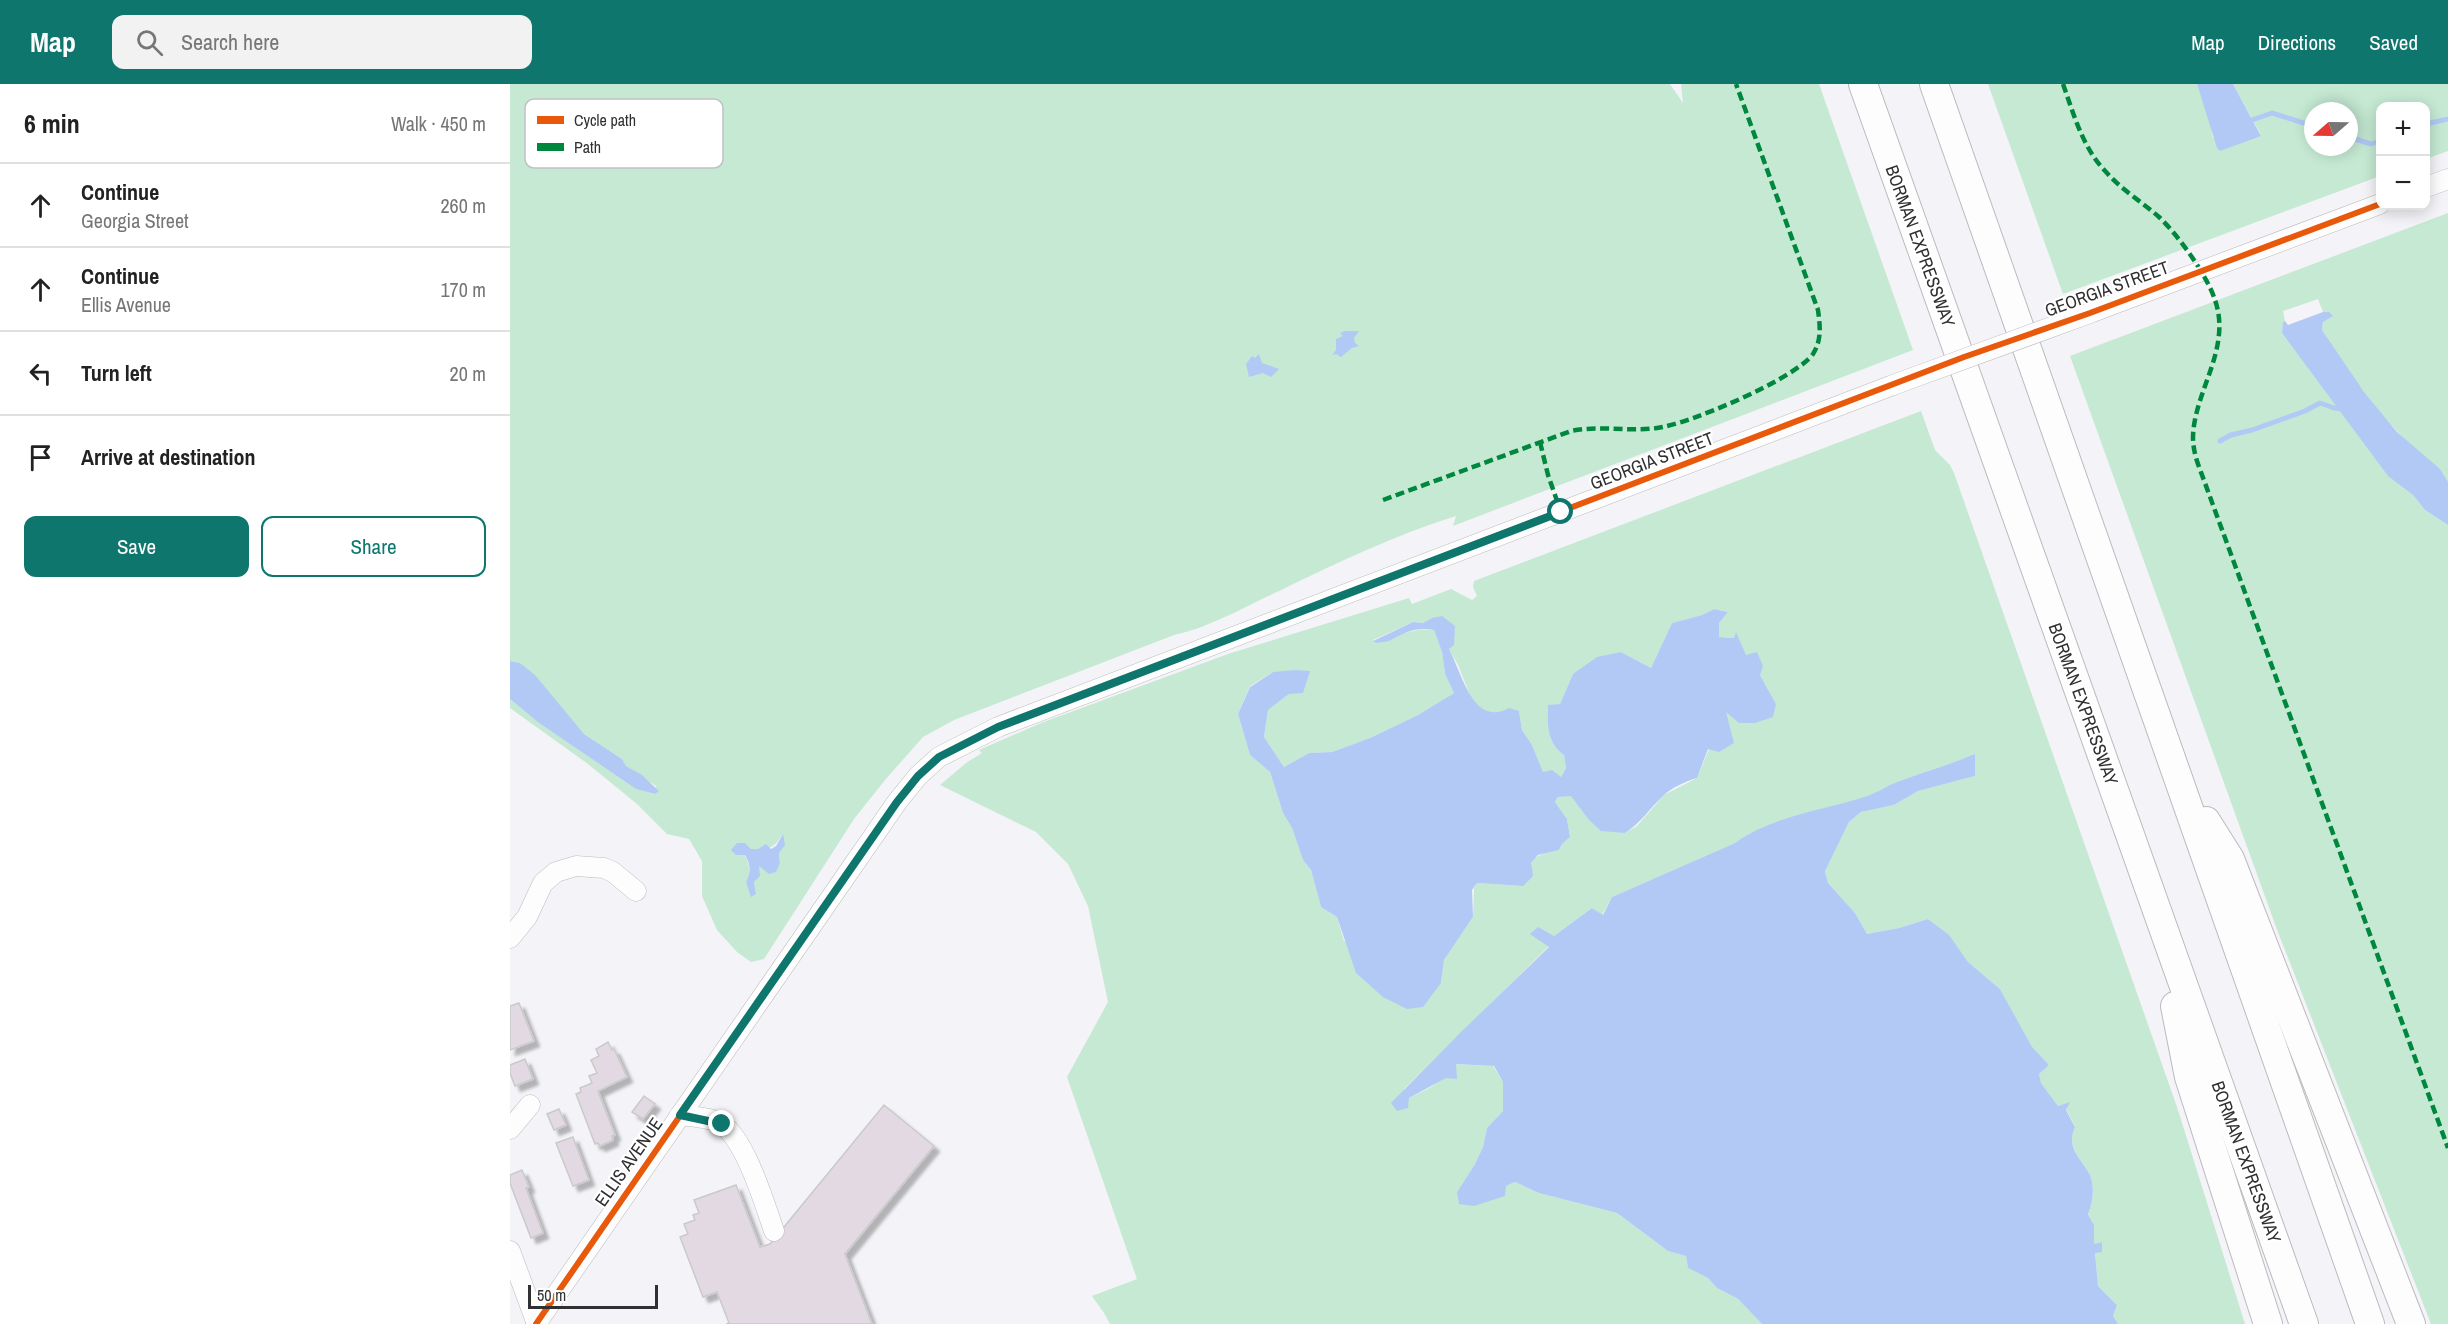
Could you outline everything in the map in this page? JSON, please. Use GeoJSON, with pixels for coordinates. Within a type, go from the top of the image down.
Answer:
{"type":"FeatureCollection","features":[{"type":"Feature","properties":{"kind":"highway","name":"BORMAN EXPRESSWAY"},"geometry":{"type":"LineString","coordinates":[[1863,84],[2304,1324]]}},
{"type":"Feature","properties":{"kind":"highway"},"geometry":{"type":"LineString","coordinates":[[1934,84],[2370,1324]]}},
{"type":"Feature","properties":{"kind":"highway"},"geometry":{"type":"LineString","coordinates":[[2178,777],[2230,859],[2410,1324]]}},
{"type":"Feature","properties":{"kind":"highway"},"geometry":{"type":"LineString","coordinates":[[2157,913],[2189,1077],[2268,1324]]}},
{"type":"Feature","properties":{"kind":"street"},"geometry":{"type":"LineString","coordinates":[[2430,186],[2448,179]]}},
{"type":"Feature","properties":{"kind":"street","name":"GEORGIA STREET"},"geometry":{"type":"LineString","coordinates":[[939,757],[998,727],[1893,385],[2376,206]]}},
{"type":"Feature","properties":{"kind":"street","name":"ELLIS AVENUE"},"geometry":{"type":"LineString","coordinates":[[537,1324],[897,802],[918,776],[939,757]]}},
{"type":"Feature","properties":{"kind":"street"},"geometry":{"type":"LineString","coordinates":[[510,938],[527,917],[543,883],[549,876],[565,869],[592,865],[604,868],[613,872],[636,891]]}},
{"type":"Feature","properties":{"kind":"street"},"geometry":{"type":"LineString","coordinates":[[510,1129],[530,1105]]}},
{"type":"Feature","properties":{"kind":"street"},"geometry":{"type":"LineString","coordinates":[[680,1115],[715,1121],[727,1128],[754,1175],[774,1232]]}},
{"type":"Feature","properties":{"kind":"street"},"geometry":{"type":"LineString","coordinates":[[510,1251],[537,1324]]}},
{"type":"Feature","properties":{"kind":"green space"},"geometry":{"type":"Polygon","coordinates":[[[510,84],[1670,84],[1683,103],[1681,84],[1819,84],[1913,350],[1453,526],[1456,516],[1411,532],[1344,560],[1214,622],[1174,635],[954,720],[923,737],[885,780],[854,819],[764,959],[751,962],[737,952],[717,930],[702,896],[702,861],[689,839],[667,834],[637,804],[588,764],[510,708],[510,699],[539,723],[636,789],[655,794],[656,786],[626,766],[622,759],[584,734],[520,663],[510,661],[510,84]],[[782,835],[773,846],[766,849],[751,849],[744,843],[737,843],[749,867],[746,883],[756,894],[754,882],[758,866],[780,863],[782,835]]]}},
{"type":"Feature","properties":{"kind":"green space"},"geometry":{"type":"Polygon","coordinates":[[[1988,84],[2197,84],[2213,138],[2261,135],[2233,84],[2448,84],[2448,151],[2430,158],[2430,102],[2376,102],[2376,177],[2063,294],[1988,84]]]}},
{"type":"Feature","properties":{"kind":"green space"},"geometry":{"type":"Polygon","coordinates":[[[2448,213],[2448,482],[2402,437],[2347,369],[2322,330],[2323,322],[2329,312],[2323,312],[2318,299],[2283,311],[2285,321],[2282,333],[2388,475],[2413,495],[2425,510],[2448,525],[2448,1324],[2431,1324],[2276,927],[2070,356],[2448,213]]]}},
{"type":"Feature","properties":{"kind":"green space"},"geometry":{"type":"Polygon","coordinates":[[[1921,411],[1935,450],[1950,465],[1954,473],[2177,1107],[2245,1324],[2118,1324],[2113,1316],[2117,1305],[2098,1286],[2095,1252],[2101,1242],[2094,1245],[2094,1225],[2088,1213],[2093,1190],[2090,1175],[2076,1153],[2072,1141],[2075,1126],[2066,1109],[2069,1103],[2058,1106],[2041,1083],[2039,1074],[2049,1065],[2032,1048],[2000,989],[1968,962],[1948,935],[1928,919],[1899,928],[1867,934],[1855,913],[1828,883],[1825,870],[1849,822],[1861,812],[1894,805],[1918,791],[1975,776],[1974,755],[1905,779],[1866,797],[1766,826],[1735,843],[1612,897],[1602,915],[1592,908],[1554,936],[1549,946],[1404,1089],[1409,1098],[1441,1080],[1455,1064],[1493,1066],[1503,1082],[1503,1111],[1487,1128],[1483,1147],[1457,1192],[1506,1186],[1515,1182],[1539,1193],[1617,1213],[1668,1251],[1686,1256],[1688,1268],[1708,1278],[1717,1288],[1738,1299],[1762,1324],[1110,1324],[1092,1296],[1137,1279],[1067,1077],[1108,1002],[1088,906],[1068,864],[1036,832],[940,785],[982,753],[979,750],[1041,723],[1228,654],[1409,598],[1412,604],[1451,589],[1472,600],[1477,596],[1473,587],[1474,581],[1921,411]],[[1714,609],[1702,615],[1672,623],[1651,668],[1621,652],[1573,674],[1560,704],[1548,706],[1548,727],[1551,739],[1564,755],[1566,768],[1561,777],[1543,773],[1532,745],[1522,730],[1519,711],[1486,712],[1472,700],[1458,665],[1432,618],[1423,623],[1413,622],[1373,640],[1376,643],[1411,631],[1434,630],[1442,652],[1445,674],[1454,693],[1418,715],[1370,738],[1332,752],[1309,753],[1284,767],[1264,737],[1268,710],[1289,694],[1273,672],[1250,686],[1238,714],[1250,755],[1270,772],[1283,813],[1292,828],[1303,860],[1311,870],[1321,907],[1337,917],[1344,941],[1441,983],[1444,960],[1473,917],[1474,888],[1477,883],[1523,886],[1534,860],[1542,854],[1559,850],[1570,837],[1567,819],[1555,802],[1558,797],[1571,795],[1588,819],[1625,833],[1637,826],[1664,795],[1697,778],[1725,711],[1776,704],[1760,675],[1757,652],[1746,656],[1736,633],[1734,638],[1719,637],[1719,623],[1728,612],[1714,609]]]}},
{"type":"Feature","properties":{"kind":"water"},"geometry":{"type":"Polygon","coordinates":[[[2197,84],[2233,84],[2261,136],[2220,151],[2217,148],[2197,84]]]}},
{"type":"Feature","properties":{"kind":"water"},"geometry":{"type":"Polygon","coordinates":[[[2323,312],[2329,312],[2333,316],[2323,322],[2322,330],[2364,392],[2397,432],[2440,469],[2448,482],[2448,525],[2425,510],[2413,495],[2388,476],[2282,333],[2283,322],[2285,321],[2288,325],[2323,312]]]}},
{"type":"Feature","properties":{"kind":"water"},"geometry":{"type":"Polygon","coordinates":[[[1359,331],[1354,338],[1355,343],[1359,346],[1352,348],[1341,357],[1336,354],[1332,355],[1336,350],[1336,339],[1343,336],[1340,333],[1359,331]]]}},
{"type":"Feature","properties":{"kind":"water"},"geometry":{"type":"Polygon","coordinates":[[[1259,354],[1262,363],[1279,369],[1271,377],[1263,373],[1249,377],[1246,364],[1252,356],[1255,358],[1259,354]]]}},
{"type":"Feature","properties":{"kind":"water"},"geometry":{"type":"Polygon","coordinates":[[[1714,609],[1728,612],[1719,623],[1719,637],[1734,638],[1736,632],[1746,655],[1757,652],[1763,666],[1760,675],[1776,704],[1773,717],[1755,723],[1739,723],[1726,712],[1734,743],[1719,752],[1708,749],[1697,778],[1666,793],[1636,825],[1625,833],[1601,831],[1588,819],[1571,796],[1558,797],[1555,802],[1567,819],[1570,837],[1559,850],[1538,855],[1531,863],[1533,876],[1523,886],[1477,883],[1472,890],[1473,917],[1444,960],[1441,983],[1423,1007],[1407,1009],[1383,997],[1356,973],[1337,917],[1321,907],[1311,870],[1303,860],[1292,828],[1283,813],[1270,772],[1250,755],[1238,714],[1250,687],[1273,672],[1310,671],[1303,693],[1289,694],[1268,710],[1264,737],[1284,767],[1309,753],[1332,752],[1370,738],[1418,715],[1454,693],[1445,674],[1442,652],[1434,630],[1416,630],[1388,641],[1376,643],[1373,641],[1413,622],[1423,623],[1442,616],[1455,626],[1454,645],[1449,649],[1470,695],[1486,711],[1497,712],[1509,708],[1519,711],[1522,730],[1532,745],[1543,772],[1552,770],[1561,777],[1566,768],[1564,755],[1554,745],[1549,733],[1548,705],[1560,704],[1573,674],[1597,657],[1621,652],[1651,668],[1672,623],[1702,615],[1714,609]]]}},
{"type":"Feature","properties":{"kind":"water"},"geometry":{"type":"Polygon","coordinates":[[[510,661],[520,663],[535,675],[584,734],[622,759],[626,766],[642,775],[659,791],[655,794],[636,789],[539,723],[510,699],[510,661]]]}},
{"type":"Feature","properties":{"kind":"water"},"geometry":{"type":"Polygon","coordinates":[[[1975,754],[1975,776],[1918,791],[1894,805],[1861,812],[1849,822],[1825,871],[1828,883],[1855,913],[1867,934],[1899,928],[1928,919],[1949,935],[1968,962],[2000,989],[2032,1047],[2049,1065],[2039,1074],[2041,1083],[2058,1106],[2070,1102],[2066,1110],[2075,1127],[2072,1142],[2090,1175],[2093,1190],[2088,1214],[2094,1225],[2094,1244],[2102,1242],[2102,1252],[2095,1253],[2098,1286],[2117,1305],[2113,1316],[2118,1324],[1762,1324],[1738,1299],[1717,1288],[1708,1278],[1688,1268],[1686,1256],[1668,1251],[1617,1213],[1539,1193],[1515,1182],[1506,1186],[1505,1196],[1474,1206],[1459,1204],[1457,1192],[1483,1147],[1487,1128],[1503,1111],[1503,1082],[1494,1066],[1456,1064],[1457,1079],[1446,1078],[1409,1098],[1408,1108],[1397,1111],[1391,1103],[1549,947],[1530,934],[1538,927],[1554,936],[1592,908],[1603,915],[1612,897],[1735,843],[1765,826],[1868,796],[1897,782],[1975,754]]]}},
{"type":"Feature","properties":{"kind":"water"},"geometry":{"type":"Polygon","coordinates":[[[783,834],[785,845],[779,853],[780,863],[776,872],[769,874],[759,866],[760,876],[754,882],[756,894],[751,897],[746,882],[750,868],[747,859],[745,855],[736,855],[731,850],[737,843],[745,843],[751,849],[758,849],[766,844],[771,849],[776,846],[783,834]]]}},
{"type":"Feature","properties":{"kind":"building"},"geometry":{"type":"Polygon","coordinates":[[[519,1003],[534,1041],[510,1050],[510,1006],[519,1003]]]}},
{"type":"Feature","properties":{"kind":"building"},"geometry":{"type":"Polygon","coordinates":[[[608,1042],[612,1050],[614,1049],[627,1077],[598,1091],[615,1135],[612,1136],[613,1140],[600,1146],[598,1143],[595,1144],[576,1094],[581,1092],[580,1088],[592,1083],[589,1076],[597,1073],[591,1060],[599,1056],[596,1049],[608,1042]]]}},
{"type":"Feature","properties":{"kind":"building"},"geometry":{"type":"Polygon","coordinates":[[[525,1059],[533,1079],[515,1086],[510,1073],[510,1065],[525,1059]]]}},
{"type":"Feature","properties":{"kind":"building"},"geometry":{"type":"Polygon","coordinates":[[[644,1096],[655,1104],[643,1119],[632,1112],[644,1096]]]}},
{"type":"Feature","properties":{"kind":"building"},"geometry":{"type":"Polygon","coordinates":[[[884,1105],[934,1146],[845,1254],[872,1324],[726,1324],[729,1323],[717,1292],[703,1297],[680,1237],[688,1234],[684,1224],[695,1220],[693,1215],[699,1213],[694,1200],[736,1185],[760,1247],[770,1244],[884,1105]]]}},
{"type":"Feature","properties":{"kind":"building"},"geometry":{"type":"Polygon","coordinates":[[[559,1109],[566,1125],[554,1130],[547,1114],[559,1109]]]}},
{"type":"Feature","properties":{"kind":"building"},"geometry":{"type":"Polygon","coordinates":[[[573,1137],[589,1180],[573,1186],[556,1143],[573,1137]]]}},
{"type":"Feature","properties":{"kind":"building"},"geometry":{"type":"Polygon","coordinates":[[[522,1170],[529,1187],[526,1188],[543,1233],[531,1238],[510,1183],[510,1175],[522,1170]]]}},
{"type":"Feature","properties":{"kind":"waterway"},"geometry":{"type":"LineString","coordinates":[[2249,121],[2272,113],[2304,123]]}},
{"type":"Feature","properties":{"kind":"waterway"},"geometry":{"type":"LineString","coordinates":[[2430,123],[2448,119]]}},
{"type":"Feature","properties":{"kind":"waterway"},"geometry":{"type":"LineString","coordinates":[[2358,140],[2371,144],[2376,142]]}},
{"type":"Feature","properties":{"kind":"waterway"},"geometry":{"type":"LineString","coordinates":[[2220,441],[2231,435],[2305,411],[2320,403],[2344,409]]}},
{"type":"Feature","properties":{"kind":"marked path"},"geometry":{"type":"LineString","coordinates":[[1383,500],[1571,431],[1657,428],[1672,425],[1740,399],[1786,376],[1813,354],[1819,338],[1818,310],[1736,84]]}},
{"type":"Feature","properties":{"kind":"marked path"},"geometry":{"type":"LineString","coordinates":[[2063,84],[2080,131],[2099,164],[2119,185],[2159,217],[2175,234],[2199,267],[2215,300],[2219,318],[2219,336],[2195,420],[2193,441],[2196,457],[2448,1148]]}},
{"type":"Feature","properties":{"kind":"marked path"},"geometry":{"type":"LineString","coordinates":[[1540,442],[1548,475],[1561,512]]}},
{"type":"Feature","properties":{"kind":"cycle path"},"geometry":{"type":"LineString","coordinates":[[536,1324],[897,802],[918,776],[939,757],[998,727],[1964,357],[2090,313],[2376,206]]}},
{"type":"Feature","properties":{"kind":"route"},"geometry":{"type":"LineString","coordinates":[[722,1124],[680,1115],[897,802],[928,765],[950,749],[998,727],[1561,512]]}}]}
